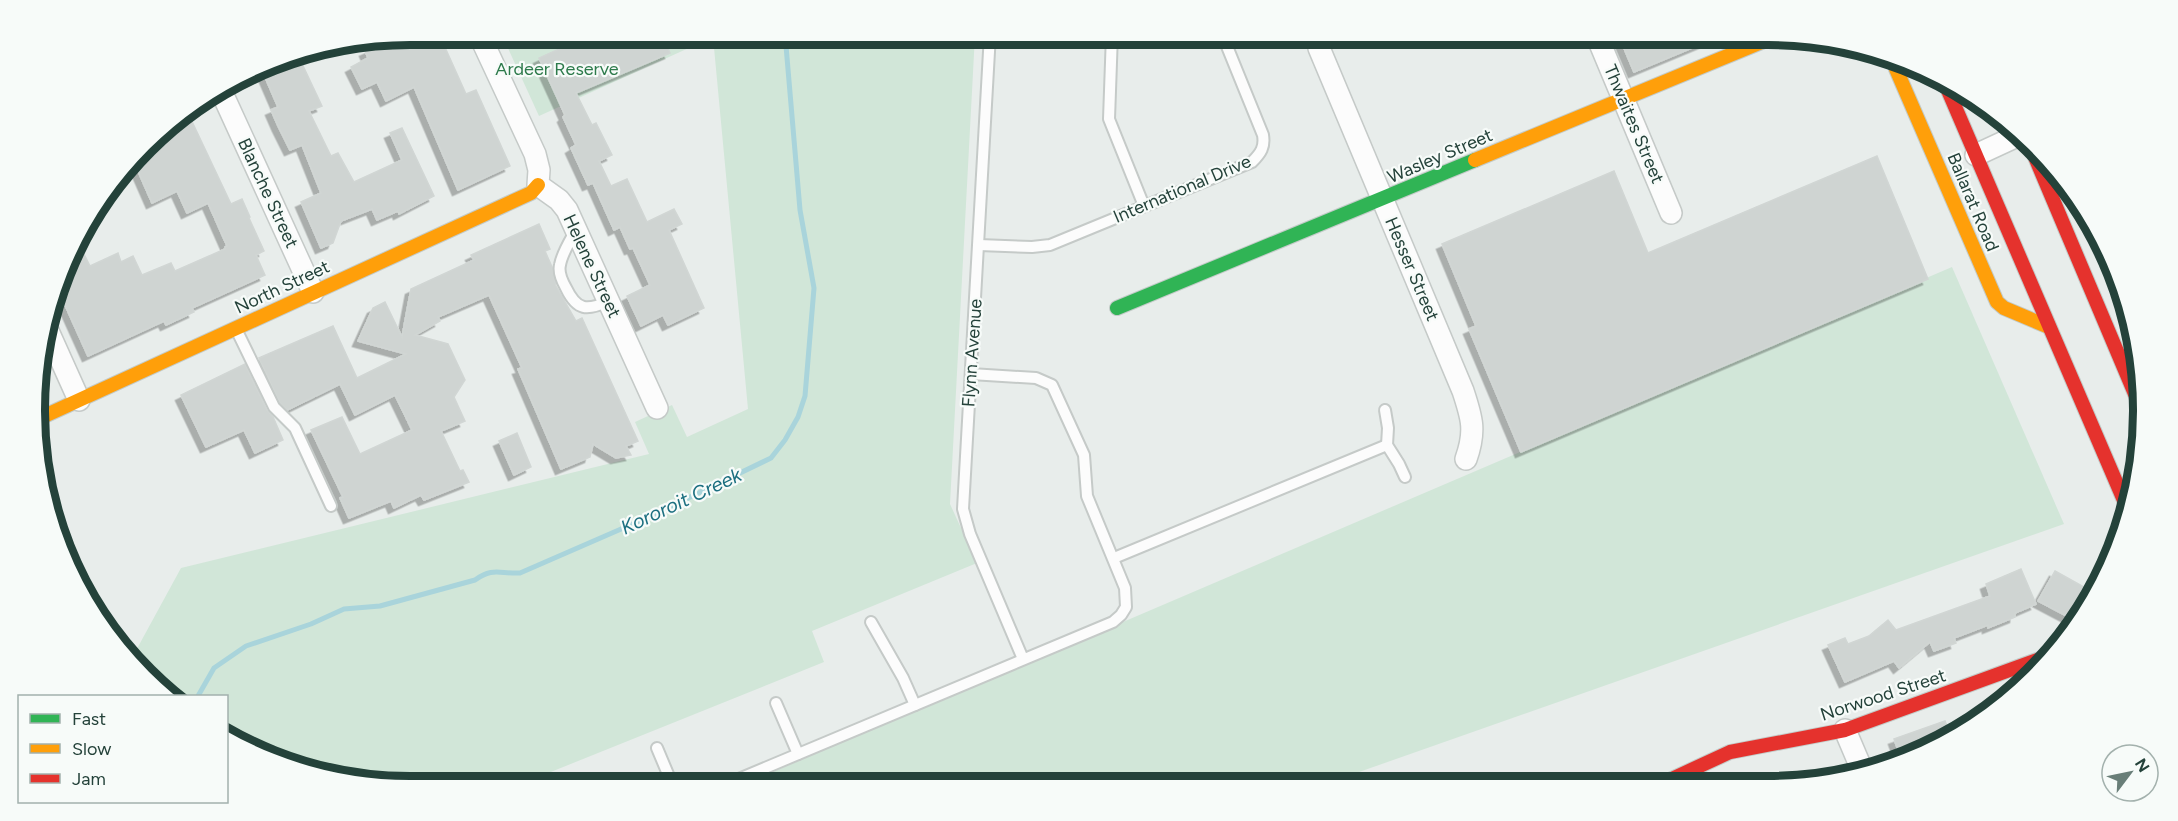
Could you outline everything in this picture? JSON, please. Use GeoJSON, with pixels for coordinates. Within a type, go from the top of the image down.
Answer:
{"type":"FeatureCollection","features":[{"type":"Feature","properties":{"kind":"main road","name":"Wasley Street"},"geometry":{"type":"LineString","coordinates":[[1117,308],[1754,45]]}},
{"type":"Feature","properties":{"kind":"main road","name":"Ballarat Road"},"geometry":{"type":"LineString","coordinates":[[1896,68],[1997,302],[2004,308],[2049,327]]}},
{"type":"Feature","properties":{"kind":"main road","name":"Ballarat Road"},"geometry":{"type":"LineString","coordinates":[[1949,94],[2123,497]]}},
{"type":"Feature","properties":{"kind":"main road"},"geometry":{"type":"LineString","coordinates":[[2041,169],[2132,387]]}},
{"type":"Feature","properties":{"kind":"main road","name":"North Street"},"geometry":{"type":"LineString","coordinates":[[45,416],[525,195],[538,185]]}},
{"type":"Feature","properties":{"kind":"main road","name":"Norwood Street"},"geometry":{"type":"LineString","coordinates":[[1678,776],[1730,752],[1845,730],[2033,662]]}},
{"type":"Feature","properties":{"kind":"street"},"geometry":{"type":"LineString","coordinates":[[484,45],[535,154],[540,170],[538,185]]}},
{"type":"Feature","properties":{"kind":"street","name":"Thwaites Street"},"geometry":{"type":"LineString","coordinates":[[1601,45],[1671,213]]}},
{"type":"Feature","properties":{"kind":"street","name":"Hesser Street"},"geometry":{"type":"LineString","coordinates":[[1319,48],[1463,391],[1472,417],[1472,442],[1466,459]]}},
{"type":"Feature","properties":{"kind":"street","name":"Blanche Street"},"geometry":{"type":"LineString","coordinates":[[224,97],[313,292]]}},
{"type":"Feature","properties":{"kind":"street"},"geometry":{"type":"LineString","coordinates":[[1976,155],[2011,139]]}},
{"type":"Feature","properties":{"kind":"street","name":"Helene Street"},"geometry":{"type":"LineString","coordinates":[[538,185],[560,200],[576,230],[657,408]]}},
{"type":"Feature","properties":{"kind":"street"},"geometry":{"type":"LineString","coordinates":[[52,340],[79,400]]}},
{"type":"Feature","properties":{"kind":"street"},"geometry":{"type":"LineString","coordinates":[[1845,730],[1860,765]]}},
{"type":"Feature","properties":{"kind":"lane","name":"Flynn Avenue"},"geometry":{"type":"LineString","coordinates":[[989,45],[963,509],[970,534],[1023,659]]}},
{"type":"Feature","properties":{"kind":"lane"},"geometry":{"type":"LineString","coordinates":[[1112,45],[1109,119],[1144,206]]}},
{"type":"Feature","properties":{"kind":"lane","name":"International Drive"},"geometry":{"type":"LineString","coordinates":[[979,245],[1041,247],[1252,162],[1264,147],[1263,135],[1226,45]]}},
{"type":"Feature","properties":{"kind":"lane"},"geometry":{"type":"LineString","coordinates":[[576,230],[559,267],[564,284],[574,303],[581,307],[597,306],[609,301]]}},
{"type":"Feature","properties":{"kind":"lane"},"geometry":{"type":"LineString","coordinates":[[236,328],[274,407],[295,428],[331,506]]}},
{"type":"Feature","properties":{"kind":"lane"},"geometry":{"type":"LineString","coordinates":[[746,776],[1113,622],[1126,607],[1127,597],[1122,578],[1087,496],[1084,455],[1052,385],[1036,378],[971,374]]}},
{"type":"Feature","properties":{"kind":"lane"},"geometry":{"type":"LineString","coordinates":[[1385,410],[1388,420],[1387,445],[1400,464],[1405,477]]}},
{"type":"Feature","properties":{"kind":"lane"},"geometry":{"type":"LineString","coordinates":[[1114,558],[1387,445]]}},
{"type":"Feature","properties":{"kind":"lane"},"geometry":{"type":"LineString","coordinates":[[871,622],[903,678],[915,705]]}},
{"type":"Feature","properties":{"kind":"lane"},"geometry":{"type":"LineString","coordinates":[[776,703],[798,754]]}},
{"type":"Feature","properties":{"kind":"lane"},"geometry":{"type":"LineString","coordinates":[[657,748],[669,776]]}},
{"type":"Feature","properties":{"kind":"green space","name":"Ardeer Reserve"},"geometry":{"type":"Polygon","coordinates":[[[507,45],[695,45],[539,116],[507,45]]]}},
{"type":"Feature","properties":{"kind":"green space"},"geometry":{"type":"Polygon","coordinates":[[[714,45],[974,45],[950,504],[977,563],[812,631],[824,662],[541,776],[387,775],[339,769],[293,757],[228,727],[228,695],[182,695],[152,669],[136,651],[181,568],[649,454],[635,422],[672,405],[687,437],[748,409],[714,45]]]}},
{"type":"Feature","properties":{"kind":"green space"},"geometry":{"type":"Polygon","coordinates":[[[1981,115],[2000,129],[1998,130],[1981,115]]]}},
{"type":"Feature","properties":{"kind":"green space"},"geometry":{"type":"Polygon","coordinates":[[[1952,267],[2064,524],[1348,776],[763,776],[1952,267]]]}},
{"type":"Feature","properties":{"kind":"building"},"geometry":{"type":"Polygon","coordinates":[[[444,45],[466,94],[476,90],[510,166],[458,190],[414,87],[386,101],[377,82],[362,89],[351,67],[368,58],[365,51],[374,47],[387,46],[444,45]]]}},
{"type":"Feature","properties":{"kind":"building"},"geometry":{"type":"Polygon","coordinates":[[[568,45],[667,45],[670,53],[576,93],[592,125],[596,123],[612,155],[599,161],[611,186],[627,179],[647,222],[674,209],[682,224],[669,230],[704,308],[668,325],[663,315],[641,326],[627,296],[650,285],[633,248],[630,249],[620,227],[614,230],[593,183],[588,185],[571,148],[576,145],[563,117],[565,115],[539,58],[568,45]]]}},
{"type":"Feature","properties":{"kind":"building"},"geometry":{"type":"Polygon","coordinates":[[[1623,45],[1699,45],[1634,72],[1623,45]]]}},
{"type":"Feature","properties":{"kind":"building"},"geometry":{"type":"Polygon","coordinates":[[[301,62],[322,106],[309,111],[331,156],[338,153],[354,182],[402,160],[390,133],[402,128],[434,196],[399,214],[398,211],[377,220],[372,209],[341,221],[333,243],[321,248],[301,202],[321,193],[302,145],[290,150],[278,126],[271,110],[278,107],[265,76],[301,62]]]}},
{"type":"Feature","properties":{"kind":"building"},"geometry":{"type":"Polygon","coordinates":[[[191,119],[231,204],[242,199],[264,251],[256,255],[265,275],[192,308],[194,312],[166,325],[164,321],[88,356],[62,299],[82,251],[90,266],[118,253],[121,262],[133,256],[142,275],[171,263],[175,271],[225,249],[227,246],[208,203],[187,213],[177,191],[152,203],[137,169],[152,152],[191,119]]]}},
{"type":"Feature","properties":{"kind":"building"},"geometry":{"type":"Polygon","coordinates":[[[1877,156],[1928,279],[1521,452],[1469,329],[1476,326],[1442,244],[1614,171],[1648,253],[1877,156]]]}},
{"type":"Feature","properties":{"kind":"building"},"geometry":{"type":"Polygon","coordinates":[[[539,224],[550,249],[545,251],[552,267],[556,286],[576,321],[582,318],[638,441],[626,446],[631,455],[616,458],[593,444],[590,457],[561,469],[518,369],[522,368],[489,295],[438,317],[440,321],[415,335],[448,344],[465,380],[454,397],[465,421],[441,431],[460,471],[463,470],[469,482],[424,500],[421,495],[394,508],[391,501],[349,518],[340,498],[343,497],[311,430],[342,417],[360,454],[412,430],[395,395],[355,415],[340,384],[287,410],[280,403],[259,358],[333,326],[357,378],[406,354],[358,341],[373,308],[385,302],[402,337],[411,289],[474,260],[471,255],[539,224]]]}},
{"type":"Feature","properties":{"kind":"building"},"geometry":{"type":"Polygon","coordinates":[[[245,364],[283,440],[255,453],[244,430],[206,447],[181,395],[245,364]]]}},
{"type":"Feature","properties":{"kind":"building"},"geometry":{"type":"Polygon","coordinates":[[[517,433],[531,467],[514,475],[499,441],[517,433]]]}},
{"type":"Feature","properties":{"kind":"building"},"geometry":{"type":"Polygon","coordinates":[[[2021,569],[2036,604],[2015,613],[2015,617],[1954,638],[1956,643],[1934,651],[1930,642],[1899,668],[1894,661],[1845,682],[1828,645],[1845,638],[1848,644],[1869,636],[1888,620],[1896,630],[1990,596],[1986,584],[2021,569]]]}},
{"type":"Feature","properties":{"kind":"building"},"geometry":{"type":"Polygon","coordinates":[[[2055,571],[2086,588],[2069,617],[2038,601],[2055,571]]]}},
{"type":"Feature","properties":{"kind":"building"},"geometry":{"type":"Polygon","coordinates":[[[1945,721],[1948,728],[1899,751],[1894,739],[1945,721]]]}},
{"type":"Feature","properties":{"kind":"waterway","name":"Kororoit Creek"},"geometry":{"type":"LineString","coordinates":[[199,695],[214,668],[246,646],[311,624],[344,609],[380,606],[475,580],[492,572],[520,573],[651,516],[771,458],[798,417],[805,396],[814,288],[800,210],[786,45]]}},
{"type":"Feature","properties":{"kind":"traffic: fast"},"geometry":{"type":"LineString","coordinates":[[1117,308],[1475,160]]}},
{"type":"Feature","properties":{"kind":"traffic: slow"},"geometry":{"type":"LineString","coordinates":[[1475,160],[1754,45]]}},
{"type":"Feature","properties":{"kind":"traffic: slow"},"geometry":{"type":"LineString","coordinates":[[1896,68],[1997,302],[2004,308],[2049,327]]}},
{"type":"Feature","properties":{"kind":"traffic: slow"},"geometry":{"type":"LineString","coordinates":[[45,416],[531,193],[538,185]]}},
{"type":"Feature","properties":{"kind":"traffic: jam"},"geometry":{"type":"LineString","coordinates":[[1949,94],[2123,497]]}},
{"type":"Feature","properties":{"kind":"traffic: jam"},"geometry":{"type":"LineString","coordinates":[[2039,167],[2132,387]]}},
{"type":"Feature","properties":{"kind":"traffic: jam"},"geometry":{"type":"LineString","coordinates":[[1678,776],[1730,752],[1845,730],[2033,662]]}}]}
